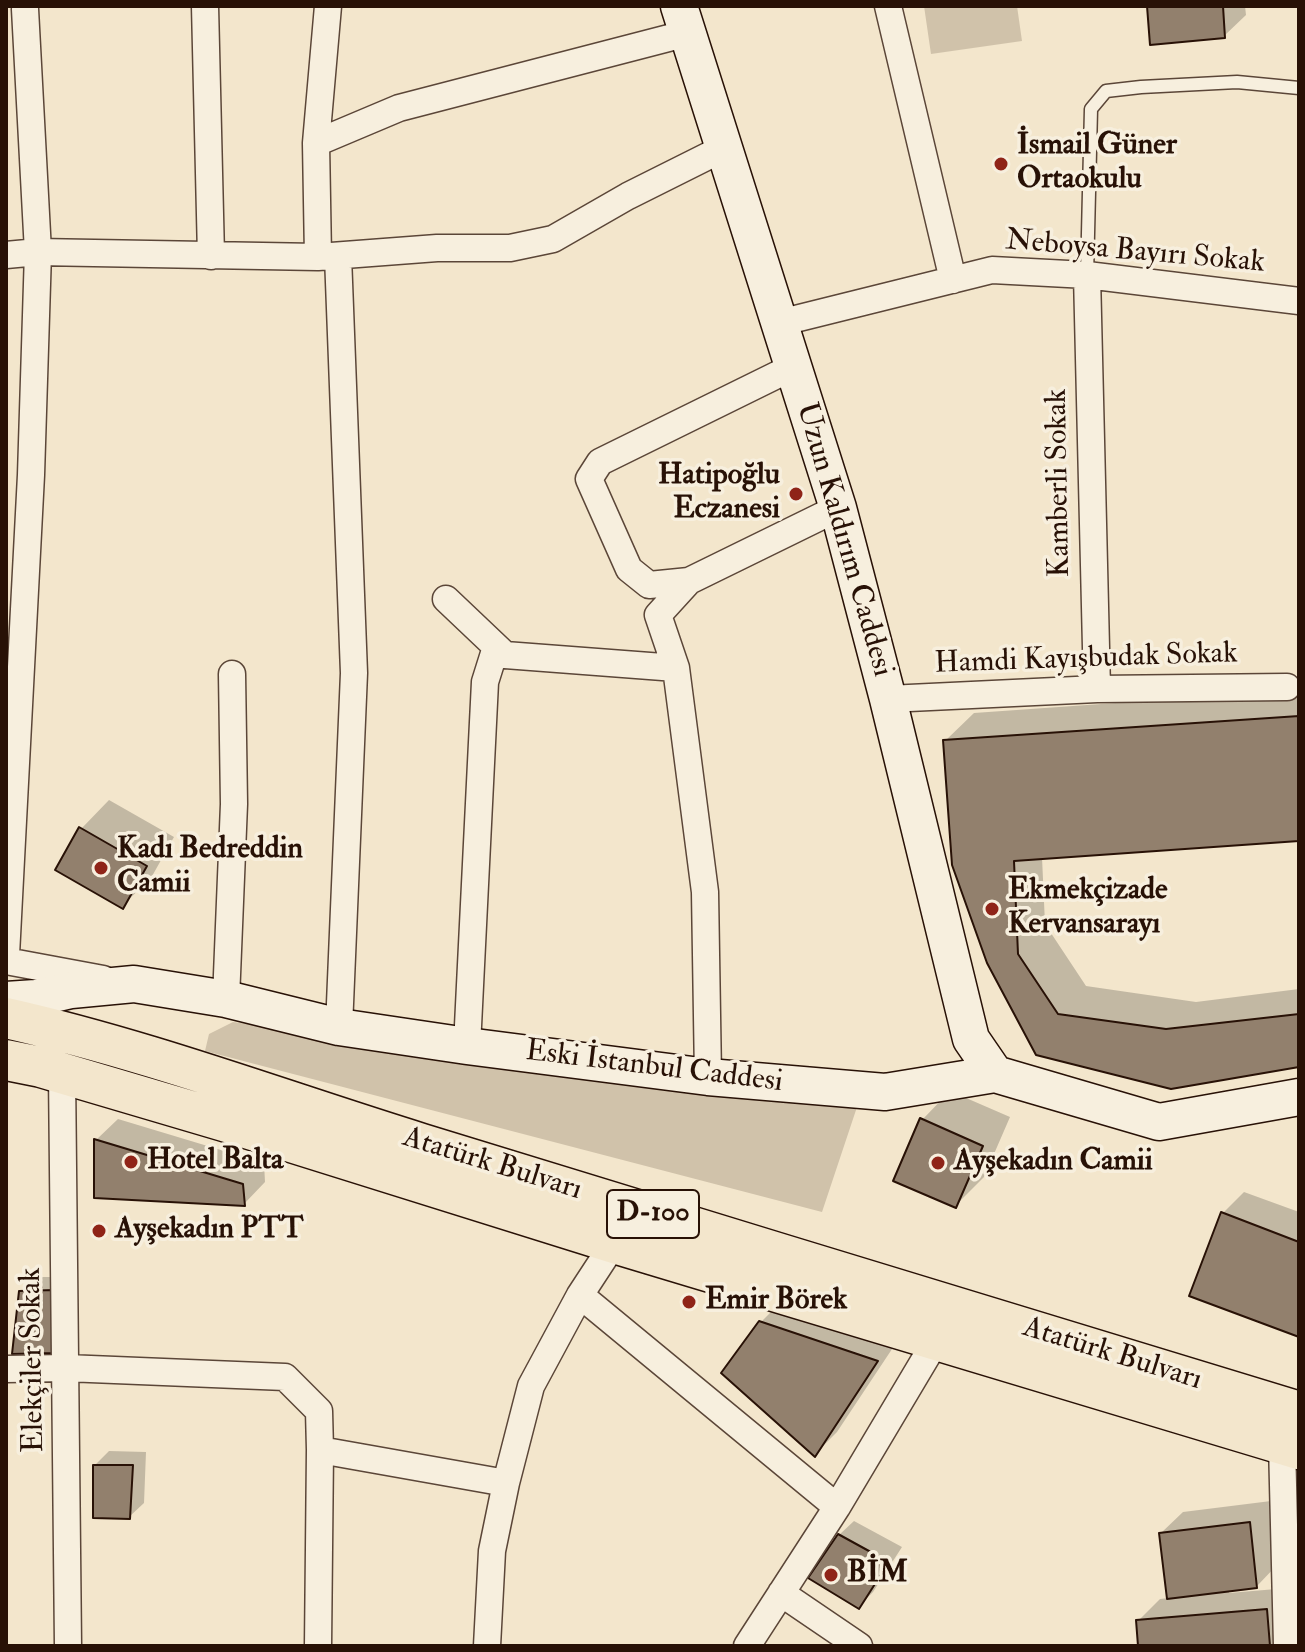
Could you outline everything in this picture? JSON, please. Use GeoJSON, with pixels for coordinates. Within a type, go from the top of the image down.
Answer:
{"type":"FeatureCollection","features":[{"type":"Feature","properties":{"kind":"main road","name":"Uzun Kaldırım Caddesi"},"geometry":{"type":"LineString","coordinates":[[684,20],[838,508],[971,1039],[995,1074]]}},
{"type":"Feature","properties":{"kind":"main road","name":"Eski İstanbul Caddesi"},"geometry":{"type":"LineString","coordinates":[[6,1000],[134,984],[226,999],[339,1027],[467,1046],[708,1077],[885,1092],[995,1074],[1159,1122],[1299,1097]]}},
{"type":"Feature","properties":{"kind":"main road","name":"Atatürk Bulvarı"},"geometry":{"type":"LineString","coordinates":[[6,1018],[191,1068],[1293,1435]]}},
{"type":"Feature","properties":{"kind":"main road","name":"Atatürk Bulvarı"},"geometry":{"type":"LineString","coordinates":[[6,1060],[62,1073],[937,1339],[1293,1435]]}},
{"type":"Feature","properties":{"kind":"street"},"geometry":{"type":"LineString","coordinates":[[205,6],[211,256]]}},
{"type":"Feature","properties":{"kind":"street"},"geometry":{"type":"LineString","coordinates":[[328,6],[316,143],[328,256],[354,673],[339,1027]]}},
{"type":"Feature","properties":{"kind":"street"},"geometry":{"type":"LineString","coordinates":[[888,6],[953,280]]}},
{"type":"Feature","properties":{"kind":"street"},"geometry":{"type":"LineString","coordinates":[[18,8],[38,252],[31,475],[13,674],[6,958],[134,984]]}},
{"type":"Feature","properties":{"kind":"street"},"geometry":{"type":"LineString","coordinates":[[316,143],[399,108],[684,20]]}},
{"type":"Feature","properties":{"kind":"street"},"geometry":{"type":"LineString","coordinates":[[6,255],[38,252],[328,256],[437,248],[510,248],[553,239],[628,196],[724,148]]}},
{"type":"Feature","properties":{"kind":"street","name":"Neboysa Bayırı Sokak"},"geometry":{"type":"LineString","coordinates":[[779,323],[992,270],[1087,275],[1299,301]]}},
{"type":"Feature","properties":{"kind":"street","name":"Kamberli Sokak"},"geometry":{"type":"LineString","coordinates":[[1087,275],[1097,689]]}},
{"type":"Feature","properties":{"kind":"street"},"geometry":{"type":"LineString","coordinates":[[793,367],[600,462],[589,479],[629,569],[649,585],[689,581],[838,508]]}},
{"type":"Feature","properties":{"kind":"street"},"geometry":{"type":"LineString","coordinates":[[689,581],[658,615],[676,668],[705,892],[708,1077]]}},
{"type":"Feature","properties":{"kind":"street"},"geometry":{"type":"LineString","coordinates":[[446,599],[505,655],[676,668]]}},
{"type":"Feature","properties":{"kind":"street"},"geometry":{"type":"LineString","coordinates":[[467,1046],[485,682],[496,647]]}},
{"type":"Feature","properties":{"kind":"street"},"geometry":{"type":"LineString","coordinates":[[226,999],[234,804],[232,674]]}},
{"type":"Feature","properties":{"kind":"street","name":"Hamdi Kayışbudak Sokak"},"geometry":{"type":"LineString","coordinates":[[888,699],[1097,689],[1287,687]]}},
{"type":"Feature","properties":{"kind":"street","name":"Elekçiler Sokak"},"geometry":{"type":"LineString","coordinates":[[62,1073],[68,1646]]}},
{"type":"Feature","properties":{"kind":"street"},"geometry":{"type":"LineString","coordinates":[[487,1646],[492,1551],[531,1386],[580,1295],[614,1243]]}},
{"type":"Feature","properties":{"kind":"street"},"geometry":{"type":"LineString","coordinates":[[580,1295],[837,1507]]}},
{"type":"Feature","properties":{"kind":"street"},"geometry":{"type":"LineString","coordinates":[[747,1646],[837,1507],[937,1339]]}},
{"type":"Feature","properties":{"kind":"street"},"geometry":{"type":"LineString","coordinates":[[6,1369],[66,1368],[285,1377],[319,1411],[318,1646]]}},
{"type":"Feature","properties":{"kind":"street"},"geometry":{"type":"LineString","coordinates":[[1287,1646],[1293,1435]]}},
{"type":"Feature","properties":{"kind":"street"},"geometry":{"type":"LineString","coordinates":[[320,1450],[506,1483]]}},
{"type":"Feature","properties":{"kind":"street"},"geometry":{"type":"LineString","coordinates":[[781,1593],[859,1646]]}},
{"type":"Feature","properties":{"kind":"lane"},"geometry":{"type":"LineString","coordinates":[[1087,275],[1091,109],[1106,91],[1237,82],[1299,88]]}},
{"type":"Feature","properties":{"kind":"shaded area"},"geometry":{"type":"Polygon","coordinates":[[[924,6],[1017,6],[1022,41],[931,54],[924,6]]]}},
{"type":"Feature","properties":{"kind":"shaded area"},"geometry":{"type":"Polygon","coordinates":[[[233,1022],[859,1101],[822,1212],[205,1051],[209,1034],[233,1022]]]}},
{"type":"Feature","properties":{"kind":"building"},"geometry":{"type":"Polygon","coordinates":[[[1147,6],[1223,6],[1225,38],[1150,45],[1147,6]]]}},
{"type":"Feature","properties":{"kind":"building","name":"Ekmekçizade Kervansarayı"},"geometry":{"type":"Polygon","coordinates":[[[1299,716],[1299,841],[1014,861],[1018,954],[1058,1014],[1166,1029],[1299,1014],[1299,1067],[1171,1089],[1036,1055],[987,963],[952,865],[943,740],[1299,716]]]}},
{"type":"Feature","properties":{"kind":"building","name":"Kadı Bedreddin Camii"},"geometry":{"type":"Polygon","coordinates":[[[79,827],[147,866],[123,909],[55,870],[79,827]]]}},
{"type":"Feature","properties":{"kind":"building","name":"Ayşekadın Camii"},"geometry":{"type":"Polygon","coordinates":[[[920,1118],[983,1146],[956,1208],[893,1181],[920,1118]]]}},
{"type":"Feature","properties":{"kind":"building","name":"Hotel Balta"},"geometry":{"type":"Polygon","coordinates":[[[94,1139],[243,1184],[245,1206],[94,1198],[94,1139]]]}},
{"type":"Feature","properties":{"kind":"building"},"geometry":{"type":"Polygon","coordinates":[[[1221,1212],[1299,1242],[1299,1337],[1189,1296],[1221,1212]]]}},
{"type":"Feature","properties":{"kind":"building"},"geometry":{"type":"Polygon","coordinates":[[[55,1290],[52,1353],[12,1354],[19,1291],[55,1290]]]}},
{"type":"Feature","properties":{"kind":"building"},"geometry":{"type":"Polygon","coordinates":[[[759,1321],[878,1361],[815,1457],[721,1373],[759,1321]]]}},
{"type":"Feature","properties":{"kind":"building"},"geometry":{"type":"Polygon","coordinates":[[[93,1465],[133,1465],[130,1519],[93,1518],[93,1465]]]}},
{"type":"Feature","properties":{"kind":"building"},"geometry":{"type":"Polygon","coordinates":[[[1250,1522],[1257,1588],[1167,1599],[1159,1533],[1250,1522]]]}},
{"type":"Feature","properties":{"kind":"building"},"geometry":{"type":"Polygon","coordinates":[[[838,1534],[889,1562],[859,1609],[808,1578],[838,1534]]]}},
{"type":"Feature","properties":{"kind":"building"},"geometry":{"type":"Polygon","coordinates":[[[1267,1609],[1270,1646],[1138,1646],[1136,1620],[1267,1609]]]}},
{"type":"Feature","properties":{"kind":"place","name":"İsmail Güner Ortaokulu"},"geometry":{"type":"Point","coordinates":[1001,164]}},
{"type":"Feature","properties":{"kind":"place","name":"Hatipoğlu Eczanesi"},"geometry":{"type":"Point","coordinates":[796,494]}},
{"type":"Feature","properties":{"kind":"place","name":"Kadı Bedreddin Camii"},"geometry":{"type":"Point","coordinates":[101,868]}},
{"type":"Feature","properties":{"kind":"place","name":"Ekmekçizade Kervansarayı"},"geometry":{"type":"Point","coordinates":[992,909]}},
{"type":"Feature","properties":{"kind":"place","name":"Hotel Balta"},"geometry":{"type":"Point","coordinates":[131,1162]}},
{"type":"Feature","properties":{"kind":"place","name":"Ayşekadın Camii"},"geometry":{"type":"Point","coordinates":[938,1163]}},
{"type":"Feature","properties":{"kind":"place","name":"Ayşekadın PTT"},"geometry":{"type":"Point","coordinates":[99,1231]}},
{"type":"Feature","properties":{"kind":"place","name":"Emir Börek"},"geometry":{"type":"Point","coordinates":[689,1302]}},
{"type":"Feature","properties":{"kind":"place","name":"BİM"},"geometry":{"type":"Point","coordinates":[831,1575]}}]}
